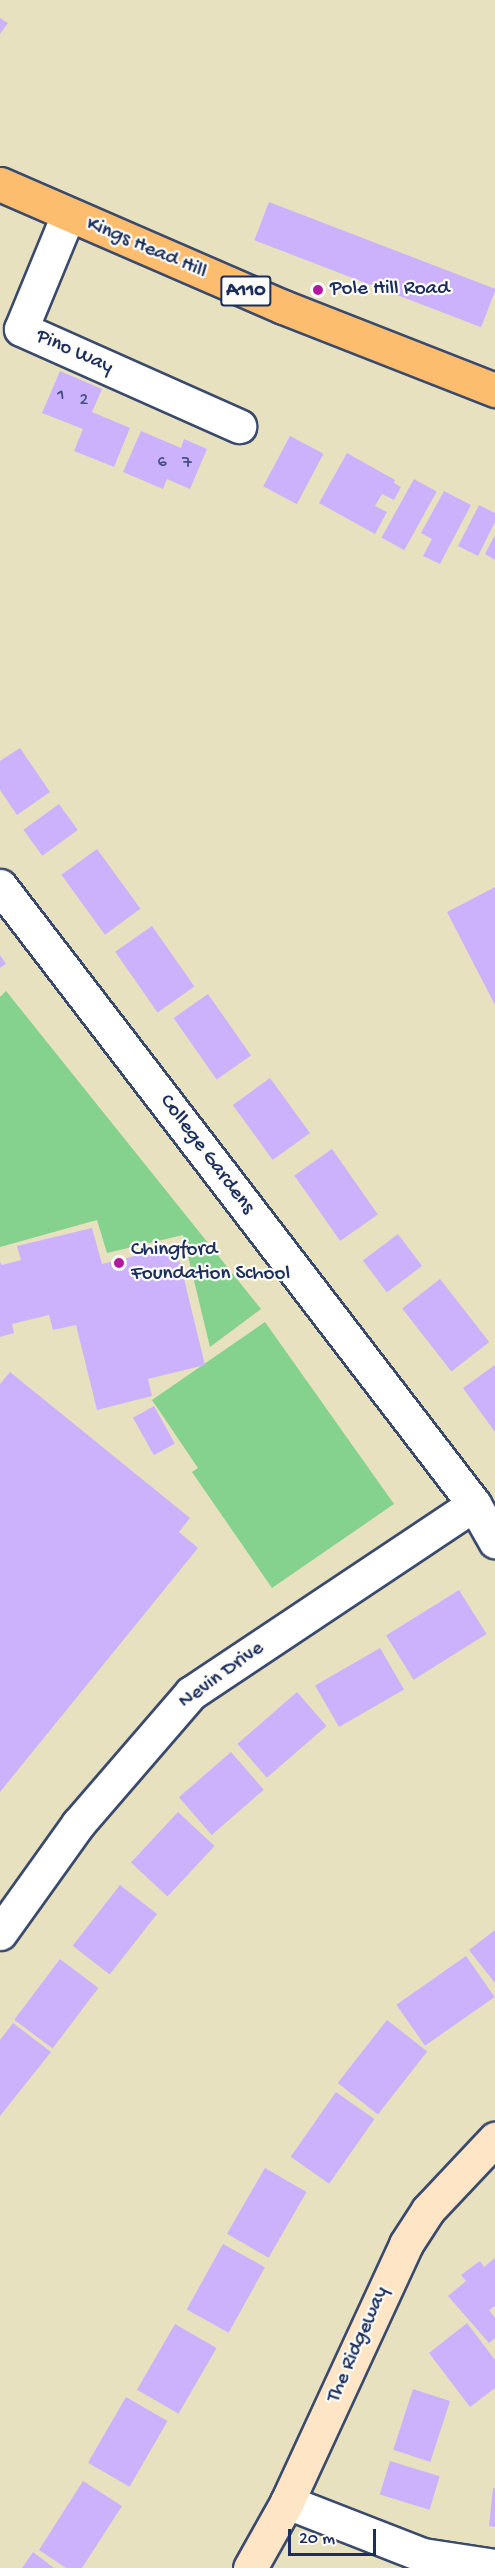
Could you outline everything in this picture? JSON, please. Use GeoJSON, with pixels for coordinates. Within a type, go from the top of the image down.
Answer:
{"type":"FeatureCollection","features":[{"type":"Feature","properties":{"kind":"main road","name":"Kings Head Hill"},"geometry":{"type":"LineString","coordinates":[[0,184],[283,307],[495,390]]}},
{"type":"Feature","properties":{"kind":"main road","name":"The Ridgeway"},"geometry":{"type":"LineString","coordinates":[[249,2568],[287,2502],[406,2244],[428,2210],[495,2139]]}},
{"type":"Feature","properties":{"kind":"street","name":"Pino Way"},"geometry":{"type":"LineString","coordinates":[[68,215],[21,329],[239,426]]}},
{"type":"Feature","properties":{"kind":"street","name":"College Gardens"},"geometry":{"type":"LineString","coordinates":[[0,886],[474,1504],[495,1541]]}},
{"type":"Feature","properties":{"kind":"street","name":"Nevin Drive"},"geometry":{"type":"LineString","coordinates":[[0,1933],[78,1824],[191,1694],[474,1504]]}},
{"type":"Feature","properties":{"kind":"street"},"geometry":{"type":"LineString","coordinates":[[287,2502],[423,2555],[495,2566]]}},
{"type":"Feature","properties":{"kind":"green space"},"geometry":{"type":"Polygon","coordinates":[[[6,991],[261,1309],[210,1347],[183,1235],[107,1253],[97,1220],[0,1247],[0,997],[6,991]]]}},
{"type":"Feature","properties":{"kind":"green space"},"geometry":{"type":"Polygon","coordinates":[[[265,1322],[394,1504],[272,1588],[192,1472],[198,1468],[152,1400],[265,1322]]]}},
{"type":"Feature","properties":{"kind":"building"},"geometry":{"type":"Polygon","coordinates":[[[0,18],[8,23],[0,34],[0,18]]]}},
{"type":"Feature","properties":{"kind":"building"},"geometry":{"type":"Polygon","coordinates":[[[269,202],[495,289],[481,327],[254,240],[269,202]]]}},
{"type":"Feature","properties":{"kind":"building"},"geometry":{"type":"Polygon","coordinates":[[[60,371],[102,389],[92,412],[130,428],[114,467],[74,451],[83,429],[42,413],[60,371]]]}},
{"type":"Feature","properties":{"kind":"building"},"geometry":{"type":"Polygon","coordinates":[[[141,431],[181,448],[184,439],[207,449],[190,489],[167,479],[163,489],[123,472],[141,431]]]}},
{"type":"Feature","properties":{"kind":"building"},"geometry":{"type":"Polygon","coordinates":[[[290,436],[324,454],[297,504],[263,486],[290,436]]]}},
{"type":"Feature","properties":{"kind":"building"},"geometry":{"type":"Polygon","coordinates":[[[347,453],[395,480],[394,483],[401,487],[394,500],[382,494],[375,506],[387,512],[375,534],[319,503],[347,453]]]}},
{"type":"Feature","properties":{"kind":"building"},"geometry":{"type":"Polygon","coordinates":[[[414,479],[437,492],[404,550],[382,538],[414,479]]]}},
{"type":"Feature","properties":{"kind":"building"},"geometry":{"type":"Polygon","coordinates":[[[444,491],[471,505],[440,564],[423,556],[432,539],[421,533],[444,491]]]}},
{"type":"Feature","properties":{"kind":"building"},"geometry":{"type":"Polygon","coordinates":[[[479,505],[495,513],[495,522],[478,556],[458,546],[479,505]]]}},
{"type":"Feature","properties":{"kind":"building"},"geometry":{"type":"Polygon","coordinates":[[[495,535],[495,560],[485,554],[495,535]]]}},
{"type":"Feature","properties":{"kind":"building"},"geometry":{"type":"Polygon","coordinates":[[[20,748],[50,792],[17,815],[0,790],[0,761],[20,748]]]}},
{"type":"Feature","properties":{"kind":"building"},"geometry":{"type":"Polygon","coordinates":[[[59,804],[78,830],[42,856],[23,830],[59,804]]]}},
{"type":"Feature","properties":{"kind":"building"},"geometry":{"type":"Polygon","coordinates":[[[97,849],[140,909],[105,935],[61,875],[97,849]]]}},
{"type":"Feature","properties":{"kind":"building"},"geometry":{"type":"Polygon","coordinates":[[[495,887],[495,1005],[447,912],[495,887]]]}},
{"type":"Feature","properties":{"kind":"building"},"geometry":{"type":"Polygon","coordinates":[[[152,926],[194,987],[158,1012],[115,952],[152,926]]]}},
{"type":"Feature","properties":{"kind":"building"},"geometry":{"type":"Polygon","coordinates":[[[0,955],[6,964],[0,968],[0,955]]]}},
{"type":"Feature","properties":{"kind":"building"},"geometry":{"type":"Polygon","coordinates":[[[208,994],[251,1055],[217,1080],[174,1018],[208,994]]]}},
{"type":"Feature","properties":{"kind":"building"},"geometry":{"type":"Polygon","coordinates":[[[270,1078],[310,1133],[273,1160],[233,1105],[270,1078]]]}},
{"type":"Feature","properties":{"kind":"building"},"geometry":{"type":"Polygon","coordinates":[[[332,1149],[378,1215],[340,1241],[294,1175],[332,1149]]]}},
{"type":"Feature","properties":{"kind":"building"},"geometry":{"type":"Polygon","coordinates":[[[92,1228],[102,1264],[176,1246],[205,1365],[148,1379],[152,1396],[97,1410],[76,1325],[53,1330],[49,1315],[12,1324],[14,1333],[0,1337],[0,1262],[2,1265],[21,1260],[17,1246],[92,1228]]]}},
{"type":"Feature","properties":{"kind":"building"},"geometry":{"type":"Polygon","coordinates":[[[398,1234],[422,1266],[387,1292],[363,1260],[398,1234]]]}},
{"type":"Feature","properties":{"kind":"building"},"geometry":{"type":"Polygon","coordinates":[[[440,1279],[489,1342],[451,1372],[402,1309],[440,1279]]]}},
{"type":"Feature","properties":{"kind":"building"},"geometry":{"type":"Polygon","coordinates":[[[495,1365],[495,1432],[463,1388],[495,1365]]]}},
{"type":"Feature","properties":{"kind":"building"},"geometry":{"type":"Polygon","coordinates":[[[10,1372],[190,1518],[179,1532],[198,1548],[0,1792],[0,1384],[10,1372]]]}},
{"type":"Feature","properties":{"kind":"building"},"geometry":{"type":"Polygon","coordinates":[[[154,1406],[175,1444],[154,1455],[133,1418],[154,1406]]]}},
{"type":"Feature","properties":{"kind":"building"},"geometry":{"type":"Polygon","coordinates":[[[459,1590],[487,1634],[414,1680],[386,1636],[459,1590]]]}},
{"type":"Feature","properties":{"kind":"building"},"geometry":{"type":"Polygon","coordinates":[[[380,1648],[404,1690],[339,1727],[315,1685],[380,1648]]]}},
{"type":"Feature","properties":{"kind":"building"},"geometry":{"type":"Polygon","coordinates":[[[297,1692],[327,1726],[267,1778],[237,1744],[297,1692]]]}},
{"type":"Feature","properties":{"kind":"building"},"geometry":{"type":"Polygon","coordinates":[[[231,1752],[264,1790],[212,1835],[179,1797],[231,1752]]]}},
{"type":"Feature","properties":{"kind":"building"},"geometry":{"type":"Polygon","coordinates":[[[178,1812],[215,1846],[168,1897],[131,1862],[178,1812]]]}},
{"type":"Feature","properties":{"kind":"building"},"geometry":{"type":"Polygon","coordinates":[[[120,1885],[157,1914],[110,1975],[73,1946],[120,1885]]]}},
{"type":"Feature","properties":{"kind":"building"},"geometry":{"type":"Polygon","coordinates":[[[495,1930],[495,1983],[469,1950],[495,1930]]]}},
{"type":"Feature","properties":{"kind":"building"},"geometry":{"type":"Polygon","coordinates":[[[466,1956],[495,1997],[425,2046],[396,2005],[466,1956]]]}},
{"type":"Feature","properties":{"kind":"building"},"geometry":{"type":"Polygon","coordinates":[[[60,1959],[98,1988],[53,2049],[14,2020],[60,1959]]]}},
{"type":"Feature","properties":{"kind":"building"},"geometry":{"type":"Polygon","coordinates":[[[387,2020],[427,2051],[378,2114],[338,2083],[387,2020]]]}},
{"type":"Feature","properties":{"kind":"building"},"geometry":{"type":"Polygon","coordinates":[[[13,2023],[51,2052],[0,2116],[0,2040],[13,2023]]]}},
{"type":"Feature","properties":{"kind":"building"},"geometry":{"type":"Polygon","coordinates":[[[336,2092],[375,2119],[329,2184],[291,2157],[336,2092]]]}},
{"type":"Feature","properties":{"kind":"building"},"geometry":{"type":"Polygon","coordinates":[[[265,2168],[307,2192],[269,2258],[227,2234],[265,2168]]]}},
{"type":"Feature","properties":{"kind":"building"},"geometry":{"type":"Polygon","coordinates":[[[223,2244],[265,2267],[229,2333],[187,2310],[223,2244]]]}},
{"type":"Feature","properties":{"kind":"building"},"geometry":{"type":"Polygon","coordinates":[[[495,2258],[495,2306],[489,2310],[495,2318],[495,2338],[489,2343],[448,2296],[466,2281],[461,2275],[480,2261],[484,2267],[495,2258]]]}},
{"type":"Feature","properties":{"kind":"building"},"geometry":{"type":"Polygon","coordinates":[[[467,2323],[495,2360],[495,2388],[470,2407],[429,2353],[467,2323]]]}},
{"type":"Feature","properties":{"kind":"building"},"geometry":{"type":"Polygon","coordinates":[[[175,2324],[217,2348],[179,2414],[137,2390],[175,2324]]]}},
{"type":"Feature","properties":{"kind":"building"},"geometry":{"type":"Polygon","coordinates":[[[413,2389],[450,2401],[430,2462],[393,2450],[413,2389]]]}},
{"type":"Feature","properties":{"kind":"building"},"geometry":{"type":"Polygon","coordinates":[[[126,2397],[168,2421],[130,2487],[88,2463],[126,2397]]]}},
{"type":"Feature","properties":{"kind":"building"},"geometry":{"type":"Polygon","coordinates":[[[390,2461],[440,2476],[429,2510],[380,2494],[390,2461]]]}},
{"type":"Feature","properties":{"kind":"building"},"geometry":{"type":"Polygon","coordinates":[[[83,2481],[122,2506],[82,2568],[66,2568],[39,2550],[83,2481]]]}},
{"type":"Feature","properties":{"kind":"building"},"geometry":{"type":"Polygon","coordinates":[[[493,2488],[495,2488],[495,2527],[489,2526],[493,2488]]]}},
{"type":"Feature","properties":{"kind":"building"},"geometry":{"type":"Polygon","coordinates":[[[33,2552],[54,2568],[22,2568],[33,2552]]]}},
{"type":"Feature","properties":{"kind":"place","name":"Pole Hill Road"},"geometry":{"type":"Point","coordinates":[318,290]}},
{"type":"Feature","properties":{"kind":"place","name":"Chingford Foundation School"},"geometry":{"type":"Point","coordinates":[119,1263]}}]}
